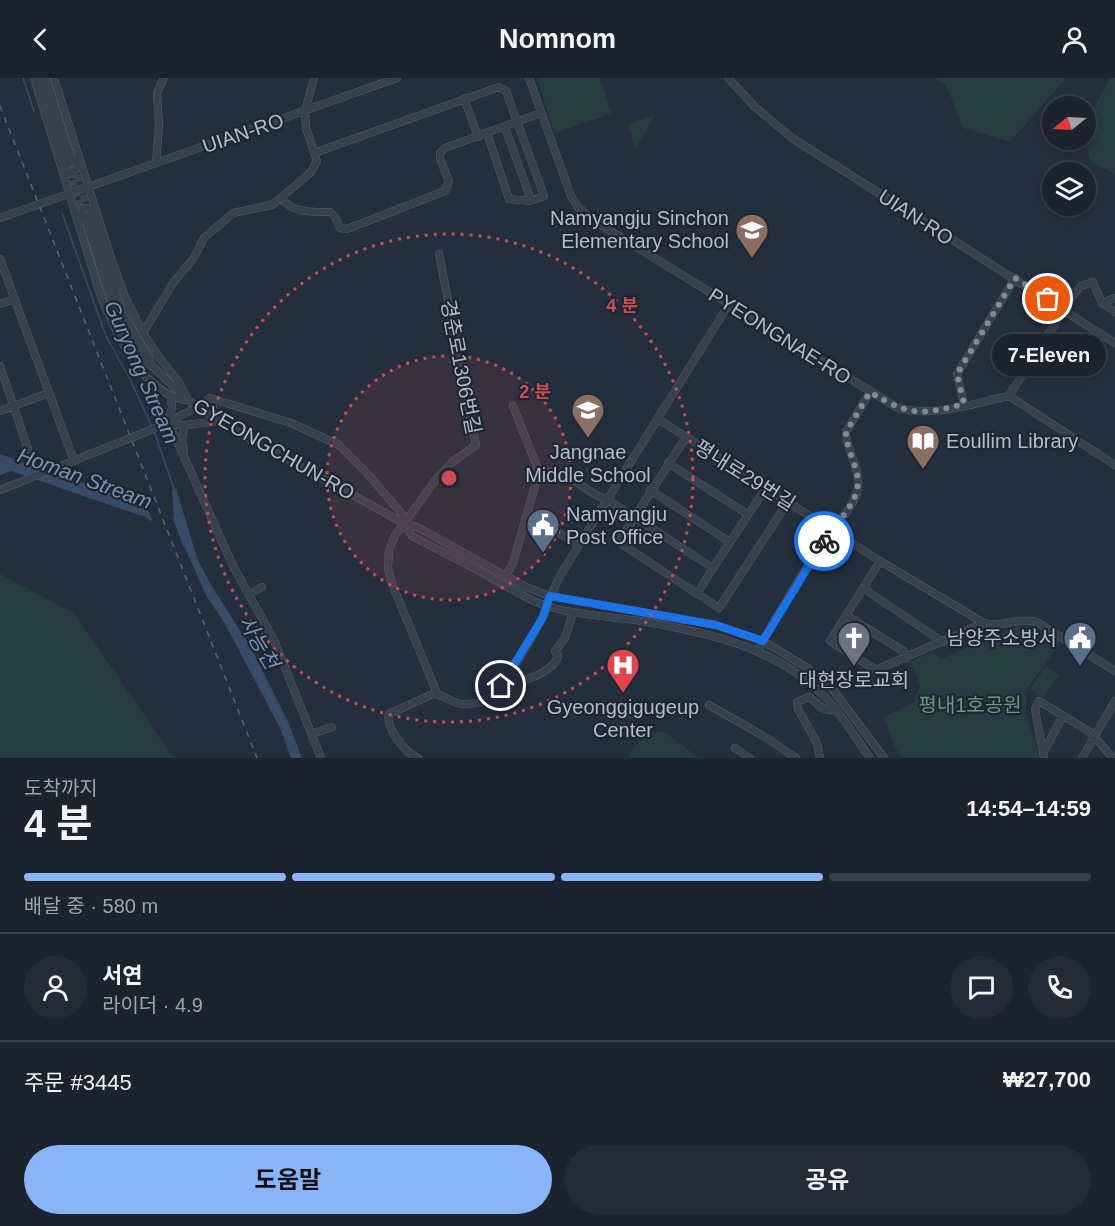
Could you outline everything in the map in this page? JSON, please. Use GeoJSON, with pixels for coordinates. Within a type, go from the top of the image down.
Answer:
{"type":"FeatureCollection","features":[{"type":"Feature","properties":{"kind":"street"},"geometry":{"type":"LineString","coordinates":[[34,78],[101,297],[115,330],[138,368],[171,397],[188,400]]}},
{"type":"Feature","properties":{"kind":"street"},"geometry":{"type":"LineString","coordinates":[[39,78],[70,164],[46,78]]}},
{"type":"Feature","properties":{"kind":"street"},"geometry":{"type":"LineString","coordinates":[[54,78],[88,187],[90,215],[110,255],[135,319],[158,356],[178,381],[188,400]]}},
{"type":"Feature","properties":{"kind":"street"},"geometry":{"type":"LineString","coordinates":[[156,163],[159,124],[157,93],[164,78]]}},
{"type":"Feature","properties":{"kind":"street"},"geometry":{"type":"LineString","coordinates":[[143,333],[173,283],[193,259],[204,238],[220,222],[233,213],[272,205],[311,172],[317,161],[306,128],[305,111],[314,78]]}},
{"type":"Feature","properties":{"kind":"street","name":"UIAN-RO"},"geometry":{"type":"LineString","coordinates":[[0,218],[397,78]]}},
{"type":"Feature","properties":{"kind":"street","name":"PYEONGNAE-RO"},"geometry":{"type":"LineString","coordinates":[[529,78],[566,185],[578,207],[596,222],[896,407],[914,412],[929,412],[1009,396]]}},
{"type":"Feature","properties":{"kind":"street","name":"UIAN-RO"},"geometry":{"type":"LineString","coordinates":[[728,78],[755,107],[792,138],[1115,343]]}},
{"type":"Feature","properties":{"kind":"street"},"geometry":{"type":"LineString","coordinates":[[314,153],[498,87],[506,91],[544,196],[531,200],[509,198],[487,133]]}},
{"type":"Feature","properties":{"kind":"street"},"geometry":{"type":"LineString","coordinates":[[464,98],[478,136]]}},
{"type":"Feature","properties":{"kind":"street"},"geometry":{"type":"LineString","coordinates":[[281,198],[285,203],[304,212],[330,212],[340,228],[347,229],[445,191],[449,181],[440,159],[440,153],[445,148],[541,113]]}},
{"type":"Feature","properties":{"kind":"street"},"geometry":{"type":"LineString","coordinates":[[505,127],[531,200]]}},
{"type":"Feature","properties":{"kind":"street"},"geometry":{"type":"LineString","coordinates":[[59,162],[66,173],[70,174],[77,168],[78,155]]}},
{"type":"Feature","properties":{"kind":"street"},"geometry":{"type":"LineString","coordinates":[[79,228],[79,217],[83,208],[93,209],[90,215]]}},
{"type":"Feature","properties":{"kind":"street","name":"GYEONGCHUN-RO"},"geometry":{"type":"LineString","coordinates":[[90,215],[116,316],[143,361],[152,366],[197,407],[218,421],[404,524],[417,527],[506,576],[550,596],[716,625],[763,641],[809,669],[831,687],[884,758]]}},
{"type":"Feature","properties":{"kind":"street","name":"경춘로1306번길"},"geometry":{"type":"LineString","coordinates":[[404,524],[439,475],[476,445],[440,254]]}},
{"type":"Feature","properties":{"kind":"street"},"geometry":{"type":"LineString","coordinates":[[0,259],[74,461]]}},
{"type":"Feature","properties":{"kind":"street"},"geometry":{"type":"LineString","coordinates":[[964,404],[957,374],[1015,278]]}},
{"type":"Feature","properties":{"kind":"street"},"geometry":{"type":"LineString","coordinates":[[1115,312],[1102,303],[1093,282],[1077,290],[1009,396],[1115,465]]}},
{"type":"Feature","properties":{"kind":"street"},"geometry":{"type":"LineString","coordinates":[[1102,303],[1115,298]]}},
{"type":"Feature","properties":{"kind":"street"},"geometry":{"type":"LineString","coordinates":[[0,304],[14,299]]}},
{"type":"Feature","properties":{"kind":"street"},"geometry":{"type":"LineString","coordinates":[[0,490],[160,426],[210,398],[291,423],[329,439],[339,445],[366,472],[402,514],[404,524],[389,550],[388,568],[392,584],[437,693],[462,705],[486,700],[501,686],[543,617],[546,605],[561,574],[729,304]]}},
{"type":"Feature","properties":{"kind":"street"},"geometry":{"type":"LineString","coordinates":[[135,319],[151,320]]}},
{"type":"Feature","properties":{"kind":"street"},"geometry":{"type":"LineString","coordinates":[[0,366],[29,452]]}},
{"type":"Feature","properties":{"kind":"street"},"geometry":{"type":"LineString","coordinates":[[757,651],[832,529],[855,498],[858,476],[846,432],[870,392]]}},
{"type":"Feature","properties":{"kind":"street"},"geometry":{"type":"LineString","coordinates":[[0,411],[49,393]]}},
{"type":"Feature","properties":{"kind":"street"},"geometry":{"type":"LineString","coordinates":[[160,426],[171,415],[173,409],[171,397]]}},
{"type":"Feature","properties":{"kind":"street"},"geometry":{"type":"LineString","coordinates":[[506,576],[513,563],[539,472],[513,406]]}},
{"type":"Feature","properties":{"kind":"street","name":"평내로29번길"},"geometry":{"type":"LineString","coordinates":[[658,419],[880,561],[984,623]]}},
{"type":"Feature","properties":{"kind":"street"},"geometry":{"type":"LineString","coordinates":[[160,426],[184,426],[218,421]]}},
{"type":"Feature","properties":{"kind":"street"},"geometry":{"type":"LineString","coordinates":[[160,426],[173,432],[234,566],[274,640],[321,758]]}},
{"type":"Feature","properties":{"kind":"street"},"geometry":{"type":"LineString","coordinates":[[184,426],[182,441],[189,468]]}},
{"type":"Feature","properties":{"kind":"street"},"geometry":{"type":"LineString","coordinates":[[686,437],[650,490],[620,543],[718,608],[788,502]]}},
{"type":"Feature","properties":{"kind":"street"},"geometry":{"type":"LineString","coordinates":[[668,463],[747,514]]}},
{"type":"Feature","properties":{"kind":"street"},"geometry":{"type":"LineString","coordinates":[[539,472],[557,470],[600,498],[608,500],[634,516],[713,568]]}},
{"type":"Feature","properties":{"kind":"street"},"geometry":{"type":"LineString","coordinates":[[697,594],[766,488]]}},
{"type":"Feature","properties":{"kind":"street"},"geometry":{"type":"LineString","coordinates":[[650,490],[730,542]]}},
{"type":"Feature","properties":{"kind":"street"},"geometry":{"type":"LineString","coordinates":[[526,517],[538,520],[579,545]]}},
{"type":"Feature","properties":{"kind":"street","name":"GYEONGCHUN-RO"},"geometry":{"type":"LineString","coordinates":[[404,524],[412,536],[524,596],[546,605],[573,612],[656,624],[716,636],[757,651],[809,682],[836,709],[870,758]]}},
{"type":"Feature","properties":{"kind":"street"},"geometry":{"type":"LineString","coordinates":[[880,561],[830,641],[876,670],[984,623],[996,624],[1027,620],[1037,622],[1115,671]]}},
{"type":"Feature","properties":{"kind":"street"},"geometry":{"type":"LineString","coordinates":[[249,594],[262,588]]}},
{"type":"Feature","properties":{"kind":"street"},"geometry":{"type":"LineString","coordinates":[[863,588],[943,642]]}},
{"type":"Feature","properties":{"kind":"street"},"geometry":{"type":"LineString","coordinates":[[501,686],[535,676],[555,663],[558,656],[555,651],[565,638],[573,612]]}},
{"type":"Feature","properties":{"kind":"street"},"geometry":{"type":"LineString","coordinates":[[846,615],[903,651],[907,658]]}},
{"type":"Feature","properties":{"kind":"street"},"geometry":{"type":"LineString","coordinates":[[809,682],[809,697]]}},
{"type":"Feature","properties":{"kind":"street"},"geometry":{"type":"LineString","coordinates":[[418,758],[406,751],[389,724],[388,718],[391,712],[437,693]]}},
{"type":"Feature","properties":{"kind":"street"},"geometry":{"type":"LineString","coordinates":[[809,697],[825,710],[836,709]]}},
{"type":"Feature","properties":{"kind":"street"},"geometry":{"type":"LineString","coordinates":[[809,697],[798,702],[798,709],[817,743],[820,758]]}},
{"type":"Feature","properties":{"kind":"street"},"geometry":{"type":"LineString","coordinates":[[1044,755],[1035,709],[1039,701],[1090,732],[1113,758]]}},
{"type":"Feature","properties":{"kind":"street"},"geometry":{"type":"LineString","coordinates":[[1082,758],[1115,701]]}},
{"type":"Feature","properties":{"kind":"street"},"geometry":{"type":"LineString","coordinates":[[709,705],[765,737],[796,758]]}},
{"type":"Feature","properties":{"kind":"street"},"geometry":{"type":"LineString","coordinates":[[1044,755],[1063,716]]}},
{"type":"Feature","properties":{"kind":"street"},"geometry":{"type":"LineString","coordinates":[[312,734],[332,727]]}},
{"type":"Feature","properties":{"kind":"street"},"geometry":{"type":"LineString","coordinates":[[735,748],[750,758]]}},
{"type":"Feature","properties":{"kind":"green space"},"geometry":{"type":"Polygon","coordinates":[[[537,78],[600,78],[612,114],[554,133],[537,78]]]}},
{"type":"Feature","properties":{"kind":"green space"},"geometry":{"type":"Polygon","coordinates":[[[934,78],[1066,78],[1050,96],[1042,96],[1042,105],[1010,142],[963,128],[946,85],[934,78]]]}},
{"type":"Feature","properties":{"kind":"green space"},"geometry":{"type":"Polygon","coordinates":[[[1110,78],[1115,78],[1115,174],[1096,164],[1096,162],[1091,162],[1088,150],[1096,150],[1096,105],[1110,78]]]}},
{"type":"Feature","properties":{"kind":"green space"},"geometry":{"type":"Polygon","coordinates":[[[656,114],[635,149],[628,124],[656,114]]]}},
{"type":"Feature","properties":{"kind":"green space"},"geometry":{"type":"Polygon","coordinates":[[[0,574],[74,613],[174,758],[0,758],[0,574]]]}},
{"type":"Feature","properties":{"kind":"green space","name":"평내1호공원"},"geometry":{"type":"Polygon","coordinates":[[[1036,623],[1063,639],[1027,689],[1026,713],[1040,758],[902,758],[883,717],[913,703],[920,686],[911,661],[933,652],[941,659],[1010,629],[1036,623]]]}},
{"type":"Feature","properties":{"kind":"green space"},"geometry":{"type":"Polygon","coordinates":[[[1046,666],[1059,675],[1043,698],[1030,689],[1046,666]]]}},
{"type":"Feature","properties":{"kind":"green space"},"geometry":{"type":"Polygon","coordinates":[[[655,731],[666,733],[699,758],[627,758],[642,738],[655,731]]]}},
{"type":"Feature","properties":{"kind":"water"},"geometry":{"type":"Polygon","coordinates":[[[0,454],[147,505],[173,519],[172,490],[176,488],[197,558],[251,648],[289,724],[302,758],[291,758],[280,728],[224,622],[207,597],[185,548],[170,532],[145,517],[11,471],[0,475],[0,454]]]}},
{"type":"Feature","properties":{"kind":"pier"},"geometry":{"type":"Polygon","coordinates":[[[145,501],[171,514],[200,590],[182,550],[168,534],[154,526],[145,501]]]}},
{"type":"Feature","properties":{"kind":"waterway","name":"Guryong Stream"},"geometry":{"type":"LineString","coordinates":[[23,78],[34,111]]}},
{"type":"Feature","properties":{"kind":"waterway","name":"Guryong Stream"},"geometry":{"type":"LineString","coordinates":[[62,213],[106,336],[130,379],[152,427]]}},
{"type":"Feature","properties":{"kind":"waterway","name":"Guryong Stream"},"geometry":{"type":"LineString","coordinates":[[154,431],[174,489]]}},
{"type":"Feature","properties":{"kind":"tunnel"},"geometry":{"type":"LineString","coordinates":[[73,165],[89,212]]}},
{"type":"Feature","properties":{"kind":"tunnel"},"geometry":{"type":"LineString","coordinates":[[69,170],[83,214]]}},
{"type":"Feature","properties":{"kind":"railway"},"geometry":{"type":"LineString","coordinates":[[0,106],[257,758]]}},
{"type":"Feature","properties":{"kind":"way so far"},"geometry":{"type":"LineString","coordinates":[[824,541],[855,498],[858,476],[846,432],[870,392],[896,407],[914,412],[929,412],[964,404],[957,374],[1015,278],[1048,299]]}},
{"type":"Feature","properties":{"kind":"place","name":"Namyangju Sinchon Elementary School"},"geometry":{"type":"Point","coordinates":[752,259]}},
{"type":"Feature","properties":{"kind":"place","name":"7-Eleven"},"geometry":{"type":"Point","coordinates":[1048,299]}},
{"type":"Feature","properties":{"kind":"place","name":"Jangnae Middle School"},"geometry":{"type":"Point","coordinates":[588,439]}},
{"type":"Feature","properties":{"kind":"place","name":"Eoullim Library"},"geometry":{"type":"Point","coordinates":[923,470]}},
{"type":"Feature","properties":{"kind":"place","name":"Namyangju Post Office"},"geometry":{"type":"Point","coordinates":[543,554]}},
{"type":"Feature","properties":{"kind":"place","name":"대현장로교회"},"geometry":{"type":"Point","coordinates":[854,667]}},
{"type":"Feature","properties":{"kind":"place","name":"남양주소방서"},"geometry":{"type":"Point","coordinates":[1080,667]}},
{"type":"Feature","properties":{"kind":"place","name":"Gyeonggigugeup Center"},"geometry":{"type":"Point","coordinates":[623,694]}},
{"type":"Feature","properties":{"kind":"route"},"geometry":{"type":"LineString","coordinates":[[501,686],[543,617],[550,596],[716,625],[763,641],[824,541]]}},
{"type":"Feature","properties":{"kind":"water label","name":"Homan Stream"},"geometry":{"type":"Point","coordinates":[85,478]}},
{"type":"Feature","properties":{"kind":"water label","name":"사능천"},"geometry":{"type":"Point","coordinates":[259,642]}}]}
